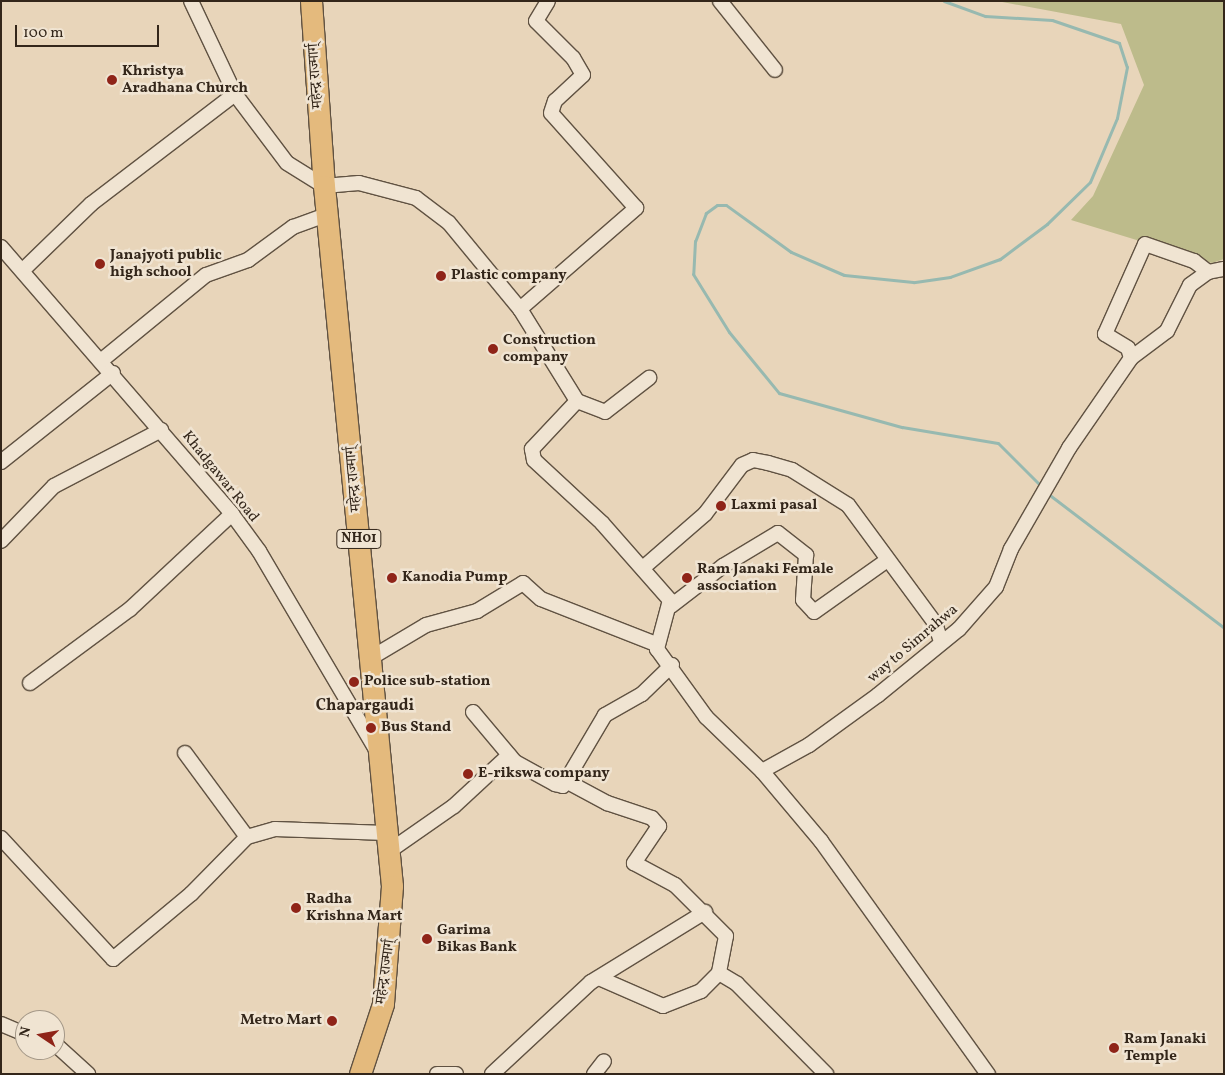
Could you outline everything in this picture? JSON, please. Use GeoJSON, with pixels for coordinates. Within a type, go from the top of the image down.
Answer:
{"type":"FeatureCollection","features":[{"type":"Feature","properties":{"kind":"highway","name":"महेन्द्र राज्मार्ग्"},"geometry":{"type":"LineString","coordinates":[[311,1],[324,186],[329,214],[368,659],[387,843],[391,921],[387,973],[382,1004],[360,1074]]}},
{"type":"Feature","properties":{"kind":"street"},"geometry":{"type":"LineString","coordinates":[[191,1],[235,94],[287,162],[324,186],[359,183],[416,198],[449,223],[520,309],[577,401],[605,412],[649,378]]}},
{"type":"Feature","properties":{"kind":"street"},"geometry":{"type":"LineString","coordinates":[[520,309],[636,208],[551,113],[555,101],[583,74],[573,58],[536,21],[548,1]]}},
{"type":"Feature","properties":{"kind":"street"},"geometry":{"type":"LineString","coordinates":[[720,1],[775,70]]}},
{"type":"Feature","properties":{"kind":"street"},"geometry":{"type":"LineString","coordinates":[[23,270],[111,187],[235,94]]}},
{"type":"Feature","properties":{"kind":"street"},"geometry":{"type":"LineString","coordinates":[[102,360],[206,275],[248,260],[293,227],[329,214]]}},
{"type":"Feature","properties":{"kind":"street"},"geometry":{"type":"LineString","coordinates":[[1131,358],[1128,348],[1105,334],[1145,244],[1194,261],[1208,272],[1224,269]]}},
{"type":"Feature","properties":{"kind":"street","name":"Khadgawar Road"},"geometry":{"type":"LineString","coordinates":[[3,254],[23,270],[232,514],[259,551],[378,753]]}},
{"type":"Feature","properties":{"kind":"street","name":"way to Simrahwa"},"geometry":{"type":"LineString","coordinates":[[762,770],[838,724],[969,619],[996,587],[1016,543],[1069,448],[1131,358],[1167,331],[1190,285],[1208,272]]}},
{"type":"Feature","properties":{"kind":"street"},"geometry":{"type":"LineString","coordinates":[[1,462],[113,373]]}},
{"type":"Feature","properties":{"kind":"street"},"geometry":{"type":"LineString","coordinates":[[577,401],[532,449],[531,456],[644,566],[671,606]]}},
{"type":"Feature","properties":{"kind":"street"},"geometry":{"type":"LineString","coordinates":[[1,541],[54,486],[161,430]]}},
{"type":"Feature","properties":{"kind":"street"},"geometry":{"type":"LineString","coordinates":[[644,566],[705,514],[742,465],[753,460],[792,470],[839,496],[886,561],[935,623],[941,641]]}},
{"type":"Feature","properties":{"kind":"street"},"geometry":{"type":"LineString","coordinates":[[30,683],[137,603],[232,514]]}},
{"type":"Feature","properties":{"kind":"street"},"geometry":{"type":"LineString","coordinates":[[656,644],[671,606],[723,566],[778,533],[806,555],[803,600],[814,612],[886,561]]}},
{"type":"Feature","properties":{"kind":"street"},"geometry":{"type":"LineString","coordinates":[[368,659],[426,625],[477,611],[523,583],[541,599],[656,644],[706,717],[762,770],[918,969],[988,1074]]}},
{"type":"Feature","properties":{"kind":"street"},"geometry":{"type":"LineString","coordinates":[[474,712],[509,755],[555,784],[562,786],[605,715],[642,694],[672,665]]}},
{"type":"Feature","properties":{"kind":"street"},"geometry":{"type":"LineString","coordinates":[[184,753],[247,837]]}},
{"type":"Feature","properties":{"kind":"street"},"geometry":{"type":"LineString","coordinates":[[1,838],[113,959],[191,894],[247,837],[275,829],[387,843],[454,806],[509,755]]}},
{"type":"Feature","properties":{"kind":"street"},"geometry":{"type":"LineString","coordinates":[[566,781],[607,803],[652,818],[659,826],[634,862],[675,885],[705,912],[726,936],[719,973],[702,991],[663,1006],[599,978]]}},
{"type":"Feature","properties":{"kind":"street"},"geometry":{"type":"LineString","coordinates":[[492,1074],[599,978],[705,912]]}},
{"type":"Feature","properties":{"kind":"street"},"geometry":{"type":"LineString","coordinates":[[719,973],[738,984],[826,1074]]}},
{"type":"Feature","properties":{"kind":"street"},"geometry":{"type":"LineString","coordinates":[[1,1024],[15,1030]]}},
{"type":"Feature","properties":{"kind":"street"},"geometry":{"type":"LineString","coordinates":[[65,1053],[88,1074]]}},
{"type":"Feature","properties":{"kind":"street"},"geometry":{"type":"LineString","coordinates":[[594,1074],[604,1061]]}},
{"type":"Feature","properties":{"kind":"street"},"geometry":{"type":"LineString","coordinates":[[437,1074],[456,1074]]}},
{"type":"Feature","properties":{"kind":"shaded area"},"geometry":{"type":"Polygon","coordinates":[[[997,1],[1224,1],[1224,259],[1212,263],[1071,220],[1093,196],[1144,85],[1121,24],[997,1]]]}},
{"type":"Feature","properties":{"kind":"waterway"},"geometry":{"type":"LineString","coordinates":[[944,1],[985,16],[1052,20],[1119,43],[1127,67],[1117,118],[1090,182],[1047,224],[1000,259],[950,277],[913,282],[844,275],[791,252],[726,205],[717,205],[706,213],[695,241],[693,274],[729,332],[779,393],[902,427],[998,443],[1043,488]]}},
{"type":"Feature","properties":{"kind":"waterway"},"geometry":{"type":"LineString","coordinates":[[1047,493],[1224,628]]}},
{"type":"Feature","properties":{"kind":"place","name":"Khristya Aradhana Church"},"geometry":{"type":"Point","coordinates":[112,80]}},
{"type":"Feature","properties":{"kind":"place","name":"Janajyoti public high school"},"geometry":{"type":"Point","coordinates":[100,264]}},
{"type":"Feature","properties":{"kind":"place","name":"Plastic company"},"geometry":{"type":"Point","coordinates":[441,276]}},
{"type":"Feature","properties":{"kind":"place","name":"Construction company"},"geometry":{"type":"Point","coordinates":[493,349]}},
{"type":"Feature","properties":{"kind":"place","name":"Laxmi pasal"},"geometry":{"type":"Point","coordinates":[721,506]}},
{"type":"Feature","properties":{"kind":"place","name":"Kanodia Pump"},"geometry":{"type":"Point","coordinates":[392,578]}},
{"type":"Feature","properties":{"kind":"place","name":"Ram Janaki Female association"},"geometry":{"type":"Point","coordinates":[687,578]}},
{"type":"Feature","properties":{"kind":"place","name":"Police sub-station"},"geometry":{"type":"Point","coordinates":[354,682]}},
{"type":"Feature","properties":{"kind":"place","name":"Bus Stand"},"geometry":{"type":"Point","coordinates":[371,728]}},
{"type":"Feature","properties":{"kind":"place","name":"E-rikswa company"},"geometry":{"type":"Point","coordinates":[468,774]}},
{"type":"Feature","properties":{"kind":"place","name":"Radha Krishna Mart"},"geometry":{"type":"Point","coordinates":[296,908]}},
{"type":"Feature","properties":{"kind":"place","name":"Garima Bikas Bank"},"geometry":{"type":"Point","coordinates":[427,939]}},
{"type":"Feature","properties":{"kind":"place","name":"Metro Mart"},"geometry":{"type":"Point","coordinates":[332,1021]}},
{"type":"Feature","properties":{"kind":"place","name":"Ram Janaki Temple"},"geometry":{"type":"Point","coordinates":[1114,1048]}},
{"type":"Feature","properties":{"kind":"district","name":"Chapargaudi"},"geometry":{"type":"Point","coordinates":[365,706]}}]}
